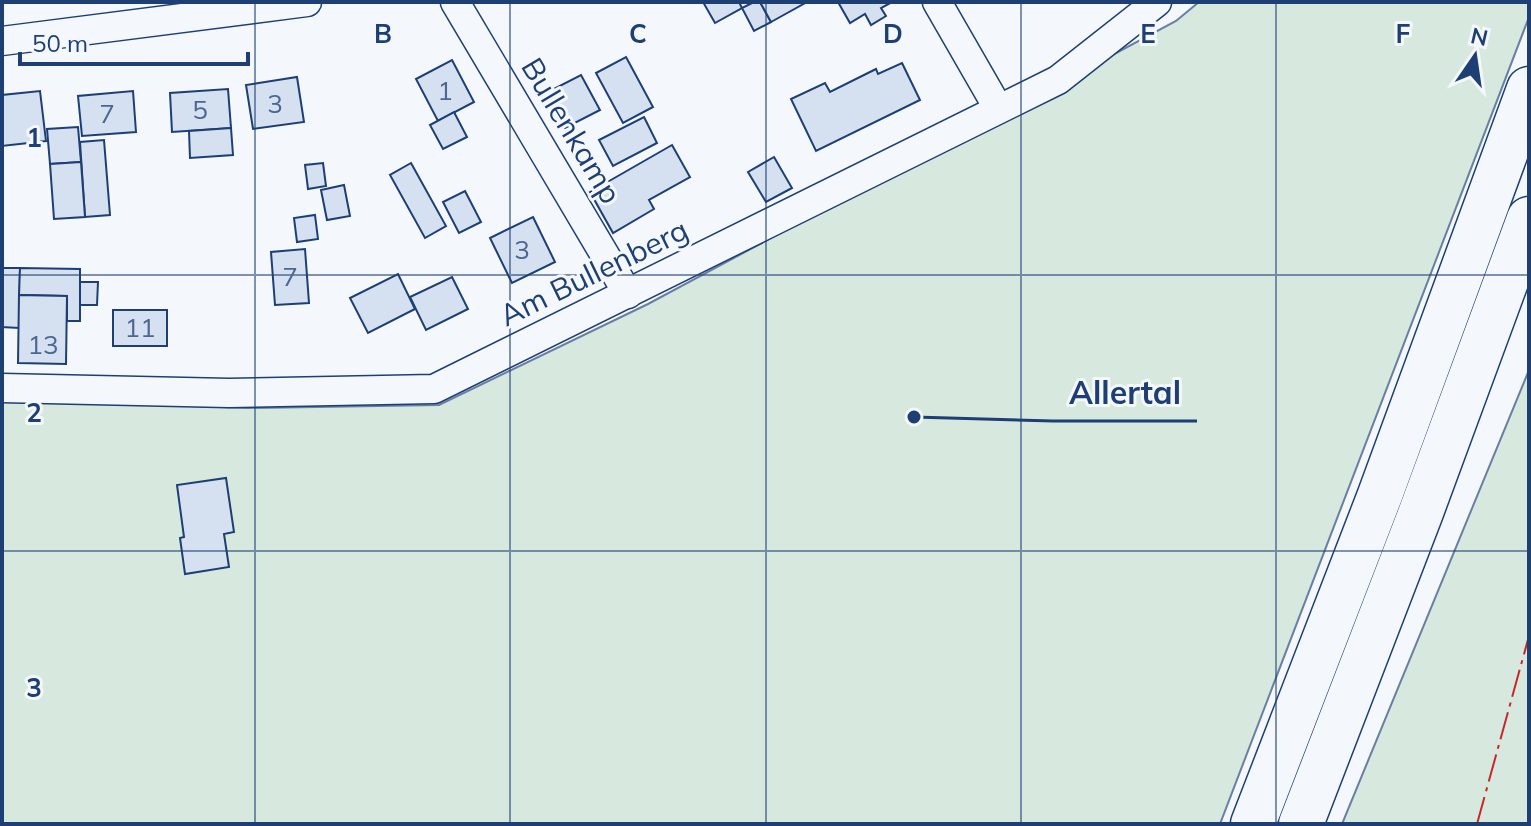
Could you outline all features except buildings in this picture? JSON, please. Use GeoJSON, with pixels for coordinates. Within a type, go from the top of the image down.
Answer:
{"type":"FeatureCollection","features":[{"type":"Feature","properties":{"kind":"highway"},"geometry":{"type":"LineString","coordinates":[[1253,824],[1374,509],[1529,89]]}},
{"type":"Feature","properties":{"kind":"highway"},"geometry":{"type":"LineString","coordinates":[[1301,824],[1529,219]]}},
{"type":"Feature","properties":{"kind":"street"},"geometry":{"type":"LineString","coordinates":[[2,41],[307,2]]}},
{"type":"Feature","properties":{"kind":"street","name":"Bullenkamp"},"geometry":{"type":"LineString","coordinates":[[455,2],[628,294]]}},
{"type":"Feature","properties":{"kind":"street"},"geometry":{"type":"LineString","coordinates":[[937,2],[998,108]]}},
{"type":"Feature","properties":{"kind":"street","name":"Am Bullenberg"},"geometry":{"type":"LineString","coordinates":[[2,388],[229,393],[434,389],[1058,80],[1157,2]]}},
{"type":"Feature","properties":{"kind":"shaded area"},"geometry":{"type":"Polygon","coordinates":[[[1199,2],[1529,2],[1529,17],[1220,824],[2,824],[2,399],[248,408],[439,405],[648,304],[1176,21],[1199,2]]]}},
{"type":"Feature","properties":{"kind":"shaded area"},"geometry":{"type":"Polygon","coordinates":[[[1529,370],[1529,824],[1342,824],[1529,370]]]}},
{"type":"Feature","properties":{"kind":"power"},"geometry":{"type":"LineString","coordinates":[[1477,824],[1529,636]]}},
{"type":"Feature","properties":{"kind":"place","name":"Allertal"},"geometry":{"type":"Point","coordinates":[914,417]}}]}
